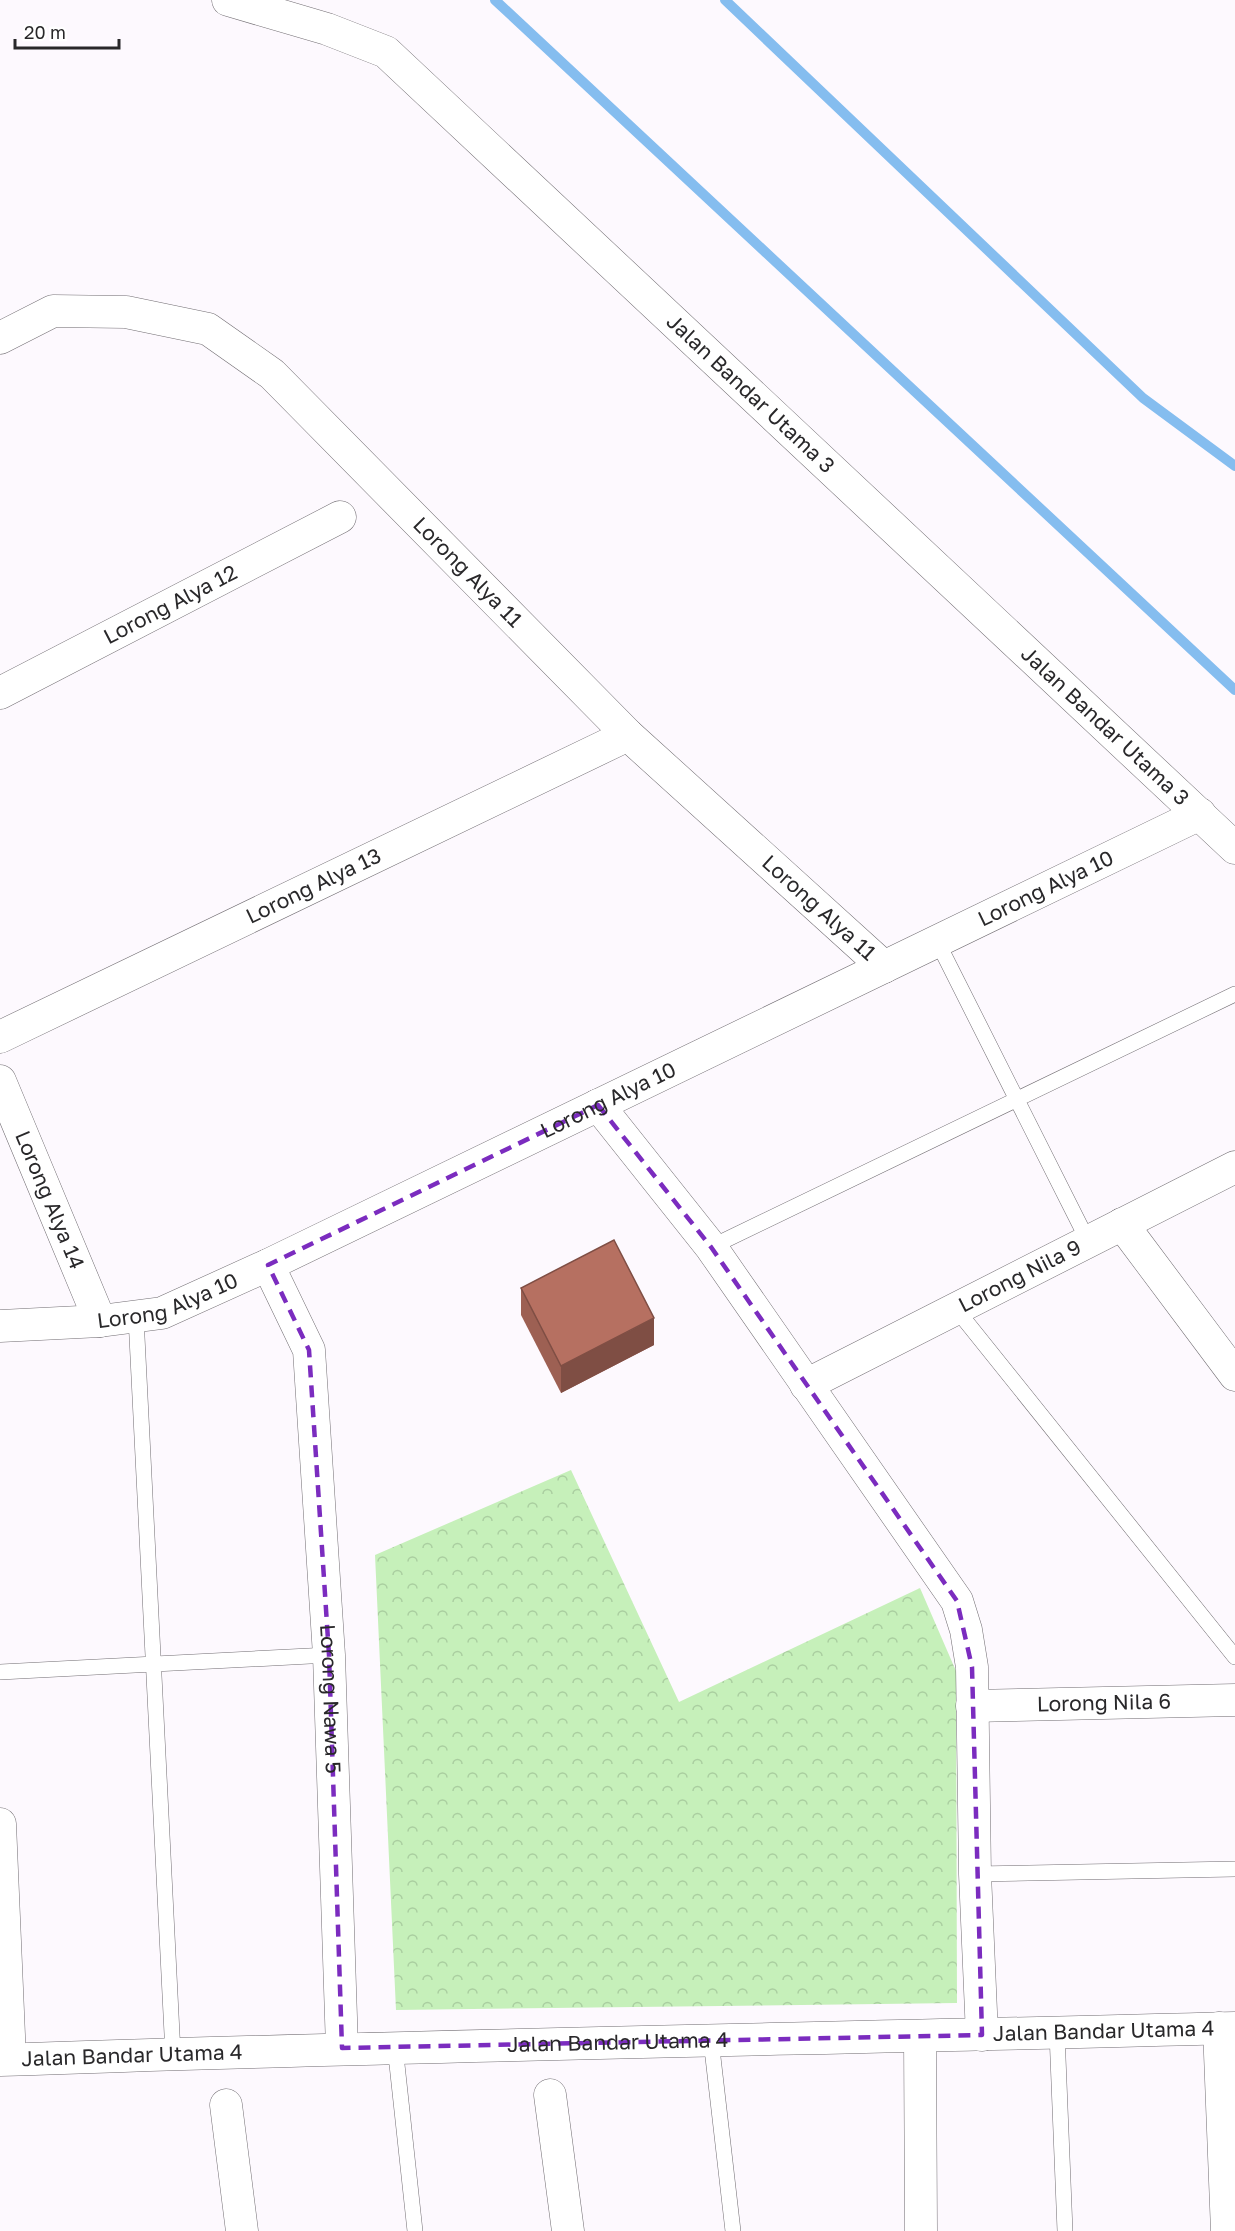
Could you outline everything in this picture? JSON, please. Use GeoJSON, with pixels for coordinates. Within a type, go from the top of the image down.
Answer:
{"type":"FeatureCollection","features":[{"type":"Feature","properties":{"kind":"street","name":"Jalan Bandar Utama 3"},"geometry":{"type":"LineString","coordinates":[[228,0],[327,29],[386,52],[1235,848]]}},
{"type":"Feature","properties":{"kind":"street","name":"Lorong Alya 11"},"geometry":{"type":"LineString","coordinates":[[0,338],[53,311],[126,312],[208,329],[272,374],[628,735],[885,967]]}},
{"type":"Feature","properties":{"kind":"street","name":"Lorong Alya 12"},"geometry":{"type":"LineString","coordinates":[[0,693],[340,517]]}},
{"type":"Feature","properties":{"kind":"street","name":"Lorong Alya 13"},"geometry":{"type":"LineString","coordinates":[[0,1036],[628,735]]}},
{"type":"Feature","properties":{"kind":"street","name":"Lorong Alya 10"},"geometry":{"type":"LineString","coordinates":[[0,1326],[100,1321],[162,1312],[268,1265],[1200,814]]}},
{"type":"Feature","properties":{"kind":"street","name":"Lorong Alya 14"},"geometry":{"type":"LineString","coordinates":[[0,1080],[100,1321]]}},
{"type":"Feature","properties":{"kind":"street"},"geometry":{"type":"LineString","coordinates":[[598,1105],[711,1247],[957,1601],[966,1630],[972,1666],[975,1874],[982,2035]]}},
{"type":"Feature","properties":{"kind":"street","name":"Lorong Nila 9"},"geometry":{"type":"LineString","coordinates":[[806,1385],[1235,1167]]}},
{"type":"Feature","properties":{"kind":"street"},"geometry":{"type":"LineString","coordinates":[[1122,1224],[1235,1375]]}},
{"type":"Feature","properties":{"kind":"street","name":"Lorong Nawa 5"},"geometry":{"type":"LineString","coordinates":[[268,1265],[309,1350],[329,1655],[342,2048]]}},
{"type":"Feature","properties":{"kind":"street","name":"Lorong Nila 6"},"geometry":{"type":"LineString","coordinates":[[972,1707],[1235,1700]]}},
{"type":"Feature","properties":{"kind":"street"},"geometry":{"type":"LineString","coordinates":[[0,1824],[5,2060]]}},
{"type":"Feature","properties":{"kind":"street"},"geometry":{"type":"LineString","coordinates":[[1227,2028],[1227,2231]]}},
{"type":"Feature","properties":{"kind":"street","name":"Jalan Bandar Utama 4"},"geometry":{"type":"LineString","coordinates":[[5,2060],[395,2046],[1227,2028]]}},
{"type":"Feature","properties":{"kind":"street"},"geometry":{"type":"LineString","coordinates":[[920,2036],[921,2231]]}},
{"type":"Feature","properties":{"kind":"street"},"geometry":{"type":"LineString","coordinates":[[550,2095],[568,2231]]}},
{"type":"Feature","properties":{"kind":"street"},"geometry":{"type":"LineString","coordinates":[[226,2105],[242,2231]]}},
{"type":"Feature","properties":{"kind":"lane"},"geometry":{"type":"LineString","coordinates":[[937,941],[1088,1241]]}},
{"type":"Feature","properties":{"kind":"lane"},"geometry":{"type":"LineString","coordinates":[[711,1247],[1235,993]]}},
{"type":"Feature","properties":{"kind":"lane"},"geometry":{"type":"LineString","coordinates":[[956,1309],[1235,1657]]}},
{"type":"Feature","properties":{"kind":"lane"},"geometry":{"type":"LineString","coordinates":[[136,1317],[173,2054]]}},
{"type":"Feature","properties":{"kind":"lane"},"geometry":{"type":"LineString","coordinates":[[0,1672],[329,1655]]}},
{"type":"Feature","properties":{"kind":"lane"},"geometry":{"type":"LineString","coordinates":[[975,1874],[1235,1869]]}},
{"type":"Feature","properties":{"kind":"lane"},"geometry":{"type":"LineString","coordinates":[[1057,2033],[1065,2231]]}},
{"type":"Feature","properties":{"kind":"lane"},"geometry":{"type":"LineString","coordinates":[[711,2040],[733,2231]]}},
{"type":"Feature","properties":{"kind":"lane"},"geometry":{"type":"LineString","coordinates":[[395,2046],[415,2231]]}},
{"type":"Feature","properties":{"kind":"highlighted area"},"geometry":{"type":"Polygon","coordinates":[[[598,1105],[711,1247],[957,1601],[972,1667],[982,2035],[342,2048],[329,1655],[309,1350],[268,1265],[598,1105]]]}},
{"type":"Feature","properties":{"kind":"green space"},"geometry":{"type":"Polygon","coordinates":[[[571,1470],[679,1702],[920,1588],[956,1671],[957,2003],[396,2010],[375,1555],[571,1470]]]}},
{"type":"Feature","properties":{"kind":"building"},"geometry":{"type":"Polygon","coordinates":[[[614,1240],[654,1318],[561,1366],[521,1288],[614,1240]]]}},
{"type":"Feature","properties":{"kind":"waterway"},"geometry":{"type":"LineString","coordinates":[[495,0],[1235,690]]}},
{"type":"Feature","properties":{"kind":"waterway"},"geometry":{"type":"LineString","coordinates":[[725,0],[1143,398],[1235,466]]}}]}
